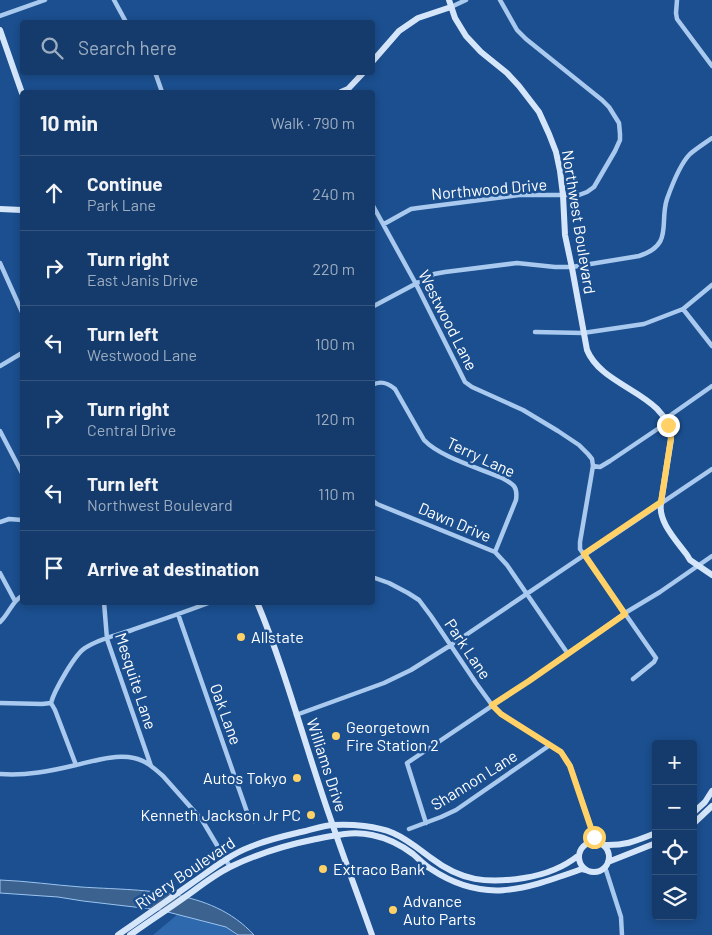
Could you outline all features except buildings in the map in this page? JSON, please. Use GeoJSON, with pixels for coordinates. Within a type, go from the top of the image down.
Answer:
{"type":"FeatureCollection","features":[{"type":"Feature","properties":{"kind":"street"},"geometry":{"type":"LineString","coordinates":[[0,16],[45,0]]}},
{"type":"Feature","properties":{"kind":"street"},"geometry":{"type":"LineString","coordinates":[[114,0],[125,20]]}},
{"type":"Feature","properties":{"kind":"street"},"geometry":{"type":"LineString","coordinates":[[375,58],[399,30],[418,18],[450,3],[466,0]]}},
{"type":"Feature","properties":{"kind":"street","name":"Northwood Drive"},"geometry":{"type":"LineString","coordinates":[[384,224],[411,209],[519,195],[579,195],[594,187],[620,140],[618,123],[609,108],[602,100],[517,30],[500,0]]}},
{"type":"Feature","properties":{"kind":"street"},"geometry":{"type":"LineString","coordinates":[[677,0],[677,19],[712,66]]}},
{"type":"Feature","properties":{"kind":"street","name":"Northwest Boulevard"},"geometry":{"type":"LineString","coordinates":[[450,3],[455,18],[472,43],[513,79],[525,93],[539,112],[549,134],[556,152],[560,171],[563,195],[563,226],[583,333],[590,356],[601,370],[656,408],[666,419]]}},
{"type":"Feature","properties":{"kind":"street"},"geometry":{"type":"LineString","coordinates":[[0,30],[21,90]]}},
{"type":"Feature","properties":{"kind":"street"},"geometry":{"type":"LineString","coordinates":[[156,75],[161,90]]}},
{"type":"Feature","properties":{"kind":"street"},"geometry":{"type":"LineString","coordinates":[[344,90],[361,75]]}},
{"type":"Feature","properties":{"kind":"street"},"geometry":{"type":"LineString","coordinates":[[375,305],[434,274],[516,263],[555,268],[639,256],[649,252],[663,236],[664,208],[680,169],[690,154],[712,138]]}},
{"type":"Feature","properties":{"kind":"street"},"geometry":{"type":"LineString","coordinates":[[0,209],[20,210]]}},
{"type":"Feature","properties":{"kind":"street","name":"Westwood Lane"},"geometry":{"type":"LineString","coordinates":[[375,209],[416,284],[465,382],[472,387],[524,410],[579,445],[592,459],[593,466]]}},
{"type":"Feature","properties":{"kind":"street"},"geometry":{"type":"LineString","coordinates":[[0,263],[20,308]]}},
{"type":"Feature","properties":{"kind":"street"},"geometry":{"type":"LineString","coordinates":[[535,332],[583,333],[644,324],[683,309],[712,285]]}},
{"type":"Feature","properties":{"kind":"street"},"geometry":{"type":"LineString","coordinates":[[683,309],[712,346]]}},
{"type":"Feature","properties":{"kind":"street"},"geometry":{"type":"LineString","coordinates":[[0,366],[20,355]]}},
{"type":"Feature","properties":{"kind":"street","name":"Terry Lane"},"geometry":{"type":"LineString","coordinates":[[375,384],[382,382],[391,385],[395,389],[424,440],[430,447],[442,454],[502,478],[515,486],[517,491],[516,500],[495,552]]}},
{"type":"Feature","properties":{"kind":"street"},"geometry":{"type":"LineString","coordinates":[[633,679],[654,662],[656,658],[580,549],[593,466],[600,467],[610,461],[662,426],[666,419],[712,386]]}},
{"type":"Feature","properties":{"kind":"street"},"geometry":{"type":"LineString","coordinates":[[666,419],[670,428],[671,438],[660,510],[664,522],[686,555],[712,575]]}},
{"type":"Feature","properties":{"kind":"street"},"geometry":{"type":"LineString","coordinates":[[0,431],[20,469]]}},
{"type":"Feature","properties":{"kind":"street"},"geometry":{"type":"LineString","coordinates":[[296,715],[384,683],[411,670],[712,469]]}},
{"type":"Feature","properties":{"kind":"street","name":"Dawn Drive"},"geometry":{"type":"LineString","coordinates":[[375,502],[495,552],[507,565],[568,654]]}},
{"type":"Feature","properties":{"kind":"street"},"geometry":{"type":"LineString","coordinates":[[0,522],[10,519],[20,520]]}},
{"type":"Feature","properties":{"kind":"street"},"geometry":{"type":"LineString","coordinates":[[426,823],[407,763],[712,556]]}},
{"type":"Feature","properties":{"kind":"street"},"geometry":{"type":"LineString","coordinates":[[0,573],[15,601]]}},
{"type":"Feature","properties":{"kind":"street","name":"Park Lane"},"geometry":{"type":"LineString","coordinates":[[375,578],[389,583],[419,600],[492,705],[501,714],[561,752],[568,761],[596,842]]}},
{"type":"Feature","properties":{"kind":"street"},"geometry":{"type":"LineString","coordinates":[[0,622],[15,601],[20,597]]}},
{"type":"Feature","properties":{"kind":"street","name":"Mesquite Lane"},"geometry":{"type":"LineString","coordinates":[[104,605],[107,639],[151,766]]}},
{"type":"Feature","properties":{"kind":"street"},"geometry":{"type":"LineString","coordinates":[[51,703],[78,654],[84,648],[203,605]]}},
{"type":"Feature","properties":{"kind":"street","name":"Williams Drive"},"geometry":{"type":"LineString","coordinates":[[258,605],[280,661],[332,825],[372,935]]}},
{"type":"Feature","properties":{"kind":"street","name":"Oak Lane"},"geometry":{"type":"LineString","coordinates":[[178,614],[247,812],[254,821]]}},
{"type":"Feature","properties":{"kind":"street"},"geometry":{"type":"LineString","coordinates":[[0,703],[51,703]]}},
{"type":"Feature","properties":{"kind":"street"},"geometry":{"type":"LineString","coordinates":[[51,703],[56,710],[76,765]]}},
{"type":"Feature","properties":{"kind":"street","name":"Shannon Lane"},"geometry":{"type":"LineString","coordinates":[[409,829],[456,810],[550,745]]}},
{"type":"Feature","properties":{"kind":"street"},"geometry":{"type":"LineString","coordinates":[[0,774],[23,775],[112,758],[126,757],[139,760],[151,766],[163,776],[202,820],[230,867]]}},
{"type":"Feature","properties":{"kind":"street"},"geometry":{"type":"LineString","coordinates":[[697,809],[705,802],[712,791]]}},
{"type":"Feature","properties":{"kind":"street"},"geometry":{"type":"LineString","coordinates":[[697,820],[712,806]]}},
{"type":"Feature","properties":{"kind":"street","name":"Rivery Boulevard"},"geometry":{"type":"LineString","coordinates":[[118,935],[225,859],[268,840],[332,825],[370,826],[392,832],[450,871],[478,880],[494,882],[531,877],[552,871],[579,855]]}},
{"type":"Feature","properties":{"kind":"street","name":"Rivery Boulevard"},"geometry":{"type":"LineString","coordinates":[[130,935],[230,867],[282,847],[336,835],[367,834],[392,841],[444,878],[459,884],[490,891],[528,887],[582,869],[586,870]]}},
{"type":"Feature","properties":{"kind":"street"},"geometry":{"type":"LineString","coordinates":[[652,836],[633,843],[618,845],[603,845],[590,842],[581,848],[580,862],[586,870],[594,872],[652,845]]}},
{"type":"Feature","properties":{"kind":"street"},"geometry":{"type":"LineString","coordinates":[[603,845],[609,854],[606,865],[621,916],[622,935]]}},
{"type":"Feature","properties":{"kind":"shaded area"},"geometry":{"type":"Polygon","coordinates":[[[0,880],[173,894],[217,908],[236,919],[254,935],[238,935],[226,927],[160,910],[58,897],[0,893],[0,880]]]}},
{"type":"Feature","properties":{"kind":"shaded area"},"geometry":{"type":"Polygon","coordinates":[[[178,914],[221,922],[236,935],[153,935],[178,914]]]}},
{"type":"Feature","properties":{"kind":"place","name":"Allstate"},"geometry":{"type":"Point","coordinates":[241,637]}},
{"type":"Feature","properties":{"kind":"place","name":"Georgetown Fire Station 2"},"geometry":{"type":"Point","coordinates":[336,736]}},
{"type":"Feature","properties":{"kind":"place","name":"Autos Tokyo"},"geometry":{"type":"Point","coordinates":[297,778]}},
{"type":"Feature","properties":{"kind":"place","name":"Kenneth Jackson Jr PC"},"geometry":{"type":"Point","coordinates":[311,815]}},
{"type":"Feature","properties":{"kind":"place","name":"Extraco Bank"},"geometry":{"type":"Point","coordinates":[323,869]}},
{"type":"Feature","properties":{"kind":"place","name":"Advance Auto Parts"},"geometry":{"type":"Point","coordinates":[393,910]}},
{"type":"Feature","properties":{"kind":"route"},"geometry":{"type":"LineString","coordinates":[[594,837],[570,766],[565,757],[561,752],[501,714],[492,705],[625,614],[584,554],[661,502],[671,438],[668,425]]}}]}
